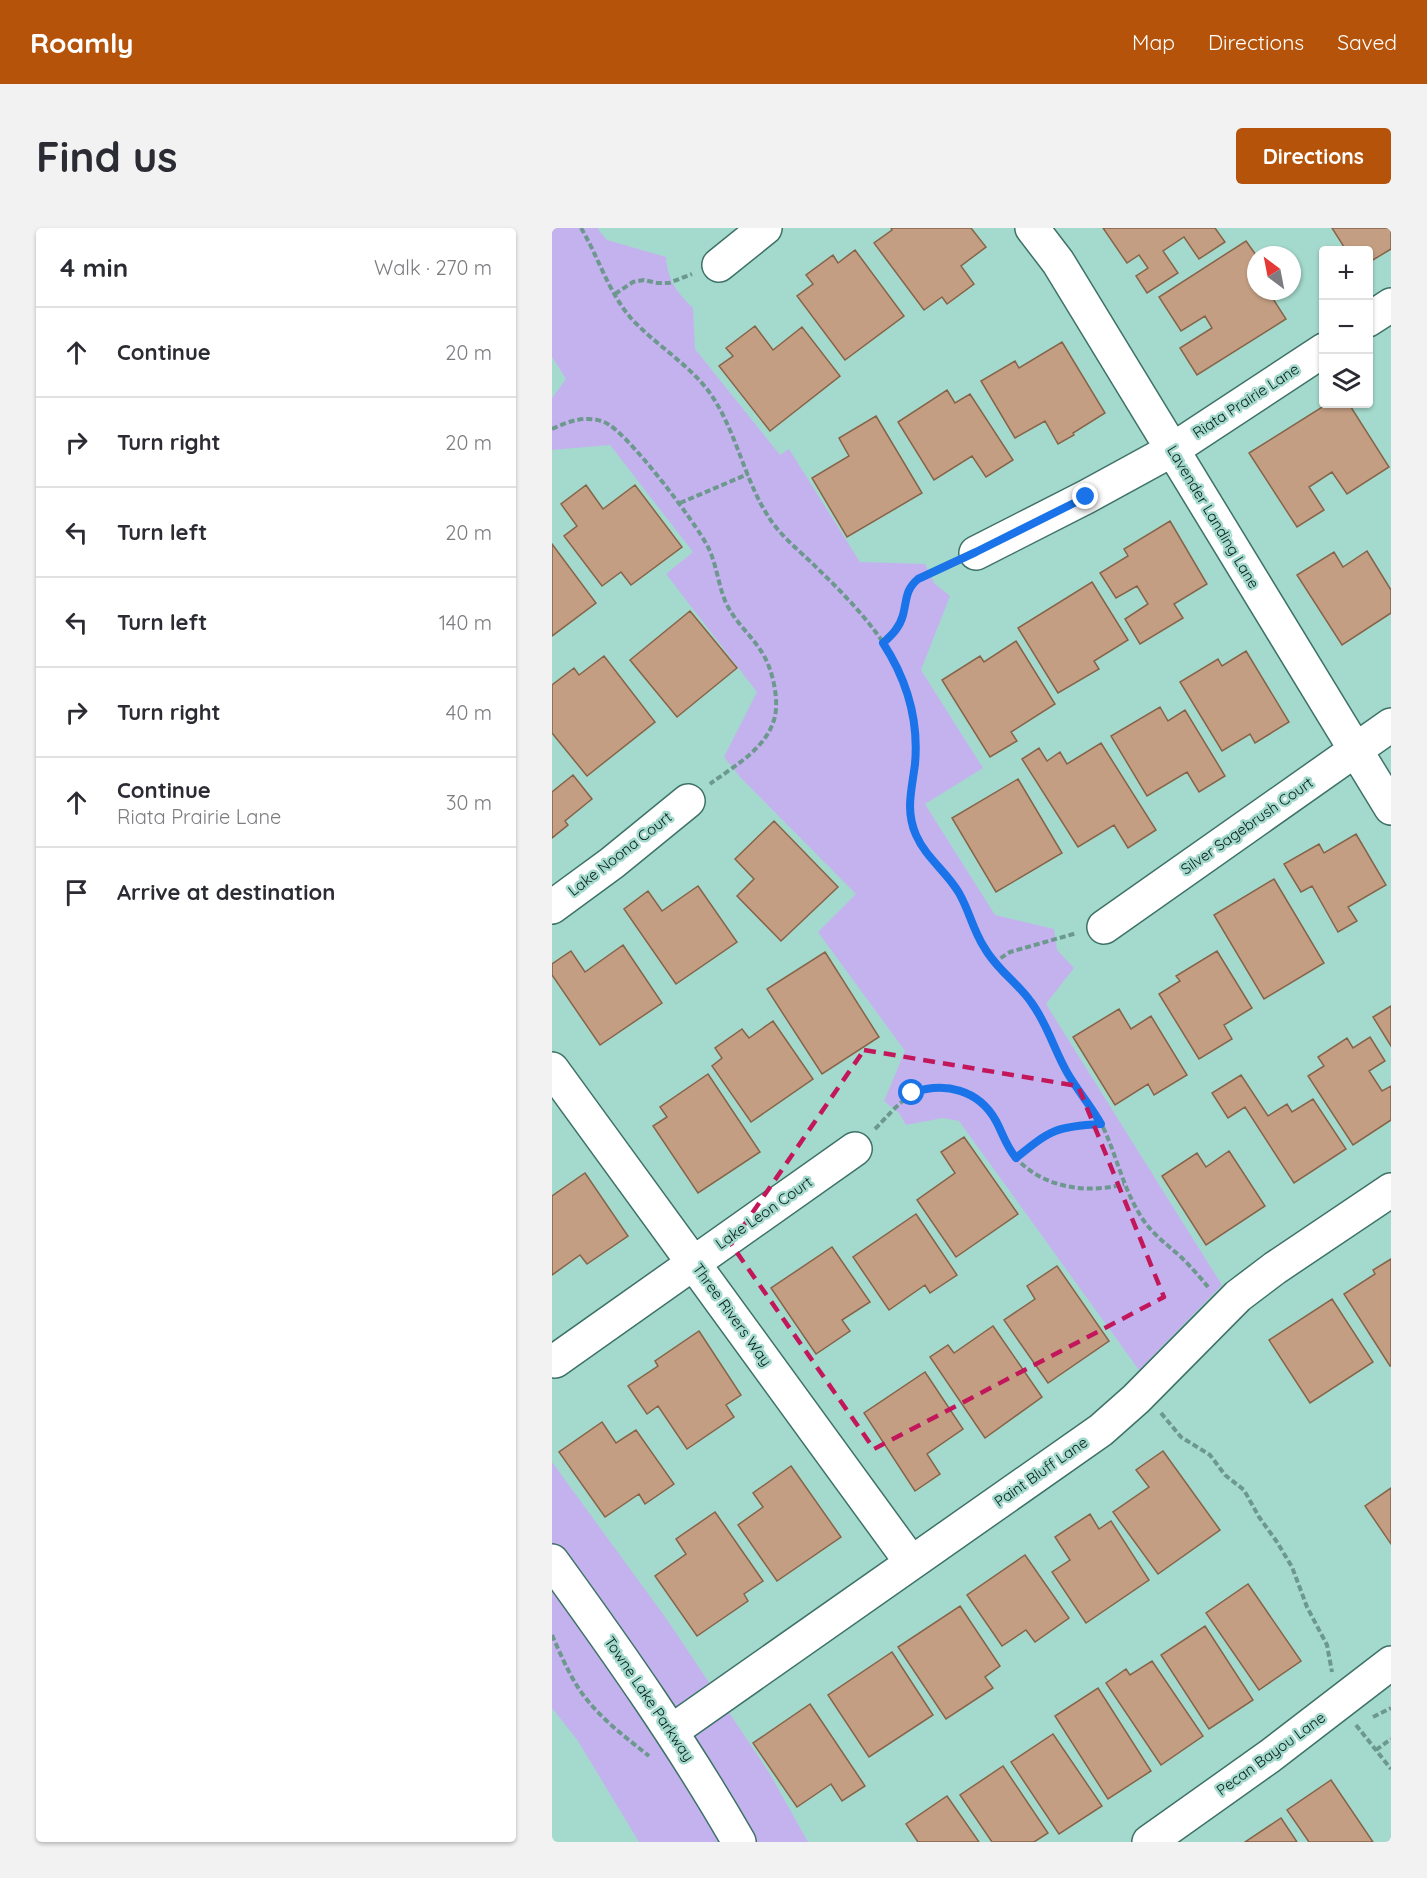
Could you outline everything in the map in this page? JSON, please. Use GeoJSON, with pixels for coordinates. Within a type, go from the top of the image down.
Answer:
{"type":"FeatureCollection","features":[{"type":"Feature","properties":{"kind":"street"},"geometry":{"type":"LineString","coordinates":[[719,265],[765,228]]}},
{"type":"Feature","properties":{"kind":"street","name":"Lavender Landing Lane"},"geometry":{"type":"LineString","coordinates":[[1032,228],[1058,262],[1391,808]]}},
{"type":"Feature","properties":{"kind":"street"},"geometry":{"type":"LineString","coordinates":[[1373,317],[1391,305]]}},
{"type":"Feature","properties":{"kind":"street","name":"Riata Prairie Lane"},"geometry":{"type":"LineString","coordinates":[[976,552],[1086,497],[1172,450],[1319,353]]}},
{"type":"Feature","properties":{"kind":"street","name":"Silver Sagebrush Court"},"geometry":{"type":"LineString","coordinates":[[1104,927],[1391,725]]}},
{"type":"Feature","properties":{"kind":"street","name":"Lake Noona Court"},"geometry":{"type":"LineString","coordinates":[[552,907],[612,863],[688,801]]}},
{"type":"Feature","properties":{"kind":"street","name":"Three Rivers Way"},"geometry":{"type":"LineString","coordinates":[[552,1069],[911,1562]]}},
{"type":"Feature","properties":{"kind":"street","name":"Lake Leon Court"},"geometry":{"type":"LineString","coordinates":[[555,1360],[855,1149]]}},
{"type":"Feature","properties":{"kind":"street","name":"Paint Bluff Lane"},"geometry":{"type":"LineString","coordinates":[[672,1731],[1101,1430],[1136,1399],[1238,1296],[1275,1268],[1391,1190]]}},
{"type":"Feature","properties":{"kind":"street","name":"Towne Lake Parkway"},"geometry":{"type":"LineString","coordinates":[[552,1561],[672,1731],[739,1842]]}},
{"type":"Feature","properties":{"kind":"street","name":"Pecan Bayou Lane"},"geometry":{"type":"LineString","coordinates":[[1149,1842],[1270,1756],[1391,1663]]}},
{"type":"Feature","properties":{"kind":"path"},"geometry":{"type":"LineString","coordinates":[[581,228],[627,313],[647,335],[695,375],[711,395],[735,440],[763,507],[774,524],[854,606],[883,643],[903,679],[911,705],[916,732],[909,814],[922,848],[958,891],[993,963],[1029,999],[1044,1020],[1069,1076],[1088,1101],[1101,1124],[1113,1150],[1124,1184],[1144,1221],[1160,1240],[1198,1275],[1226,1308]]}},
{"type":"Feature","properties":{"kind":"path"},"geometry":{"type":"LineString","coordinates":[[615,294],[633,282],[644,280],[669,283],[719,265]]}},
{"type":"Feature","properties":{"kind":"path"},"geometry":{"type":"LineString","coordinates":[[552,429],[572,421],[589,418],[606,423],[620,432],[680,503],[709,547],[725,602],[736,621],[762,652],[771,674],[776,699],[774,717],[769,731],[750,754],[688,801]]}},
{"type":"Feature","properties":{"kind":"path"},"geometry":{"type":"LineString","coordinates":[[680,503],[748,474]]}},
{"type":"Feature","properties":{"kind":"path"},"geometry":{"type":"LineString","coordinates":[[883,643],[897,629],[903,616],[905,596],[910,586],[918,579],[976,552]]}},
{"type":"Feature","properties":{"kind":"path"},"geometry":{"type":"LineString","coordinates":[[993,963],[1010,952],[1104,927]]}},
{"type":"Feature","properties":{"kind":"path"},"geometry":{"type":"LineString","coordinates":[[855,1149],[912,1093],[927,1088],[945,1087],[965,1093],[983,1103],[1016,1158],[1047,1180],[1066,1188],[1088,1190],[1124,1184]]}},
{"type":"Feature","properties":{"kind":"path"},"geometry":{"type":"LineString","coordinates":[[1016,1158],[1050,1132],[1069,1126],[1101,1124]]}},
{"type":"Feature","properties":{"kind":"path"},"geometry":{"type":"LineString","coordinates":[[1158,1408],[1181,1437],[1210,1455],[1225,1474],[1244,1491],[1287,1559],[1307,1607],[1327,1645],[1333,1671],[1321,1680],[1391,1769]]}},
{"type":"Feature","properties":{"kind":"path"},"geometry":{"type":"LineString","coordinates":[[552,1635],[579,1689],[596,1710],[613,1727],[658,1763]]}},
{"type":"Feature","properties":{"kind":"path"},"geometry":{"type":"LineString","coordinates":[[1376,1750],[1391,1739]]}},
{"type":"Feature","properties":{"kind":"highlighted area"},"geometry":{"type":"Polygon","coordinates":[[[864,1050],[1078,1086],[1164,1297],[874,1449],[731,1244],[864,1050]]]}},
{"type":"Feature","properties":{"kind":"shaded area"},"geometry":{"type":"Polygon","coordinates":[[[552,228],[597,228],[607,240],[666,257],[674,285],[693,308],[695,349],[780,455],[789,449],[860,562],[925,564],[934,583],[950,596],[921,670],[983,768],[925,804],[995,915],[1054,929],[1057,950],[1074,968],[1046,1004],[1222,1285],[1139,1370],[959,1121],[943,1118],[906,1125],[899,1113],[884,1101],[905,1051],[818,932],[856,894],[740,777],[724,757],[757,692],[666,574],[693,552],[610,445],[552,450],[552,398],[566,379],[552,357],[552,228]]]}},
{"type":"Feature","properties":{"kind":"shaded area"},"geometry":{"type":"Polygon","coordinates":[[[552,1462],[668,1621],[770,1774],[808,1842],[639,1842],[578,1741],[552,1708],[552,1462]]]}},
{"type":"Feature","properties":{"kind":"building"},"geometry":{"type":"Polygon","coordinates":[[[891,228],[971,228],[986,247],[961,266],[974,284],[947,304],[942,297],[924,310],[874,243],[892,230],[891,228]]]}},
{"type":"Feature","properties":{"kind":"building"},"geometry":{"type":"Polygon","coordinates":[[[1103,228],[1215,228],[1225,242],[1199,259],[1184,237],[1163,251],[1178,273],[1147,293],[1136,276],[1148,268],[1139,255],[1127,263],[1103,228]]]}},
{"type":"Feature","properties":{"kind":"building"},"geometry":{"type":"Polygon","coordinates":[[[1332,228],[1391,228],[1391,249],[1373,260],[1373,246],[1343,246],[1332,228]]]}},
{"type":"Feature","properties":{"kind":"building"},"geometry":{"type":"Polygon","coordinates":[[[1246,241],[1250,246],[1247,246],[1247,300],[1274,300],[1286,319],[1197,375],[1180,348],[1212,328],[1205,316],[1181,331],[1159,297],[1246,241]]]}},
{"type":"Feature","properties":{"kind":"building"},"geometry":{"type":"Polygon","coordinates":[[[855,250],[904,316],[845,360],[797,296],[813,284],[806,275],[833,255],[838,263],[855,250]]]}},
{"type":"Feature","properties":{"kind":"building"},"geometry":{"type":"Polygon","coordinates":[[[755,326],[773,350],[802,327],[840,376],[770,431],[719,366],[733,356],[726,348],[755,326]]]}},
{"type":"Feature","properties":{"kind":"building"},"geometry":{"type":"Polygon","coordinates":[[[1062,342],[1105,413],[1058,444],[1045,421],[1015,438],[981,381],[1015,361],[1019,368],[1062,342]]]}},
{"type":"Feature","properties":{"kind":"building"},"geometry":{"type":"Polygon","coordinates":[[[947,390],[955,403],[970,394],[1013,460],[986,477],[972,456],[934,480],[898,422],[947,390]]]}},
{"type":"Feature","properties":{"kind":"building"},"geometry":{"type":"Polygon","coordinates":[[[1321,408],[1352,408],[1389,467],[1347,494],[1332,472],[1309,487],[1324,510],[1297,527],[1249,453],[1321,408]]]}},
{"type":"Feature","properties":{"kind":"building"},"geometry":{"type":"Polygon","coordinates":[[[876,416],[922,493],[847,537],[812,478],[849,456],[839,438],[876,416]]]}},
{"type":"Feature","properties":{"kind":"building"},"geometry":{"type":"Polygon","coordinates":[[[586,485],[603,509],[635,485],[682,547],[631,585],[621,572],[602,586],[564,536],[577,526],[561,504],[586,485]]]}},
{"type":"Feature","properties":{"kind":"building"},"geometry":{"type":"Polygon","coordinates":[[[1170,521],[1207,584],[1174,604],[1183,618],[1140,644],[1125,619],[1148,604],[1137,586],[1116,598],[1100,573],[1128,556],[1124,549],[1170,521]]]}},
{"type":"Feature","properties":{"kind":"building"},"geometry":{"type":"Polygon","coordinates":[[[552,544],[596,603],[552,636],[552,544]]]}},
{"type":"Feature","properties":{"kind":"building"},"geometry":{"type":"Polygon","coordinates":[[[1367,551],[1391,590],[1391,613],[1342,645],[1297,575],[1334,552],[1343,567],[1367,551]]]}},
{"type":"Feature","properties":{"kind":"building"},"geometry":{"type":"Polygon","coordinates":[[[1092,582],[1128,640],[1094,661],[1099,669],[1058,693],[1018,628],[1092,582]]]}},
{"type":"Feature","properties":{"kind":"building"},"geometry":{"type":"Polygon","coordinates":[[[690,611],[737,668],[677,717],[630,660],[690,611]]]}},
{"type":"Feature","properties":{"kind":"building"},"geometry":{"type":"Polygon","coordinates":[[[1016,641],[1055,704],[1011,732],[1017,741],[990,757],[942,680],[980,656],[984,662],[1016,641]]]}},
{"type":"Feature","properties":{"kind":"building"},"geometry":{"type":"Polygon","coordinates":[[[1246,651],[1289,722],[1255,743],[1250,734],[1222,751],[1180,682],[1218,659],[1222,666],[1246,651]]]}},
{"type":"Feature","properties":{"kind":"building"},"geometry":{"type":"Polygon","coordinates":[[[604,656],[655,722],[587,776],[552,733],[552,685],[574,668],[579,675],[604,656]]]}},
{"type":"Feature","properties":{"kind":"building"},"geometry":{"type":"Polygon","coordinates":[[[1160,707],[1168,721],[1185,710],[1225,776],[1199,792],[1187,772],[1147,796],[1111,736],[1160,707]]]}},
{"type":"Feature","properties":{"kind":"building"},"geometry":{"type":"Polygon","coordinates":[[[1101,743],[1156,830],[1128,848],[1114,825],[1078,847],[1022,759],[1039,748],[1047,761],[1060,752],[1067,764],[1101,743]]]}},
{"type":"Feature","properties":{"kind":"building"},"geometry":{"type":"Polygon","coordinates":[[[573,775],[592,799],[565,821],[568,825],[552,838],[552,792],[573,775]]]}},
{"type":"Feature","properties":{"kind":"building"},"geometry":{"type":"Polygon","coordinates":[[[1018,779],[1062,853],[996,892],[952,818],[1018,779]]]}},
{"type":"Feature","properties":{"kind":"building"},"geometry":{"type":"Polygon","coordinates":[[[774,821],[838,887],[781,941],[737,896],[754,879],[735,859],[774,821]]]}},
{"type":"Feature","properties":{"kind":"building"},"geometry":{"type":"Polygon","coordinates":[[[1356,834],[1386,885],[1348,907],[1357,921],[1338,932],[1312,886],[1301,892],[1284,864],[1319,844],[1324,853],[1356,834]]]}},
{"type":"Feature","properties":{"kind":"building"},"geometry":{"type":"Polygon","coordinates":[[[1274,879],[1324,963],[1264,999],[1214,915],[1274,879]]]}},
{"type":"Feature","properties":{"kind":"building"},"geometry":{"type":"Polygon","coordinates":[[[698,886],[737,942],[676,984],[624,909],[648,891],[662,911],[698,886]]]}},
{"type":"Feature","properties":{"kind":"building"},"geometry":{"type":"Polygon","coordinates":[[[623,945],[662,1003],[600,1045],[552,975],[552,964],[571,951],[585,972],[623,945]]]}},
{"type":"Feature","properties":{"kind":"building"},"geometry":{"type":"Polygon","coordinates":[[[1217,951],[1252,1008],[1224,1025],[1232,1039],[1199,1059],[1159,994],[1180,981],[1176,976],[1217,951]]]}},
{"type":"Feature","properties":{"kind":"building"},"geometry":{"type":"Polygon","coordinates":[[[825,952],[879,1037],[822,1074],[767,989],[825,952]]]}},
{"type":"Feature","properties":{"kind":"building"},"geometry":{"type":"Polygon","coordinates":[[[1391,1006],[1391,1046],[1373,1017],[1391,1006]]]}},
{"type":"Feature","properties":{"kind":"building"},"geometry":{"type":"Polygon","coordinates":[[[1119,1009],[1131,1029],[1151,1016],[1187,1075],[1154,1095],[1148,1084],[1115,1105],[1073,1037],[1119,1009]]]}},
{"type":"Feature","properties":{"kind":"building"},"geometry":{"type":"Polygon","coordinates":[[[773,1021],[813,1079],[751,1122],[712,1066],[722,1058],[715,1048],[742,1029],[749,1038],[773,1021]]]}},
{"type":"Feature","properties":{"kind":"building"},"geometry":{"type":"Polygon","coordinates":[[[1370,1037],[1385,1061],[1369,1071],[1382,1091],[1391,1086],[1391,1120],[1353,1145],[1308,1076],[1324,1066],[1318,1057],[1347,1038],[1353,1048],[1370,1037]]]}},
{"type":"Feature","properties":{"kind":"building"},"geometry":{"type":"Polygon","coordinates":[[[708,1074],[760,1152],[698,1193],[653,1126],[667,1117],[660,1107],[708,1074]]]}},
{"type":"Feature","properties":{"kind":"building"},"geometry":{"type":"Polygon","coordinates":[[[1241,1075],[1268,1116],[1287,1104],[1292,1112],[1313,1099],[1346,1149],[1294,1183],[1245,1107],[1228,1118],[1212,1093],[1241,1075]]]}},
{"type":"Feature","properties":{"kind":"building"},"geometry":{"type":"Polygon","coordinates":[[[964,1137],[1018,1214],[956,1257],[917,1200],[955,1173],[941,1152],[964,1137]]]}},
{"type":"Feature","properties":{"kind":"building"},"geometry":{"type":"Polygon","coordinates":[[[1229,1151],[1265,1206],[1206,1245],[1162,1176],[1197,1153],[1206,1167],[1229,1151]]]}},
{"type":"Feature","properties":{"kind":"building"},"geometry":{"type":"Polygon","coordinates":[[[585,1173],[628,1236],[587,1264],[580,1255],[552,1275],[552,1196],[585,1173]]]}},
{"type":"Feature","properties":{"kind":"building"},"geometry":{"type":"Polygon","coordinates":[[[916,1214],[957,1275],[930,1293],[925,1285],[889,1310],[853,1257],[916,1214]]]}},
{"type":"Feature","properties":{"kind":"building"},"geometry":{"type":"Polygon","coordinates":[[[832,1247],[870,1302],[842,1320],[850,1331],[816,1354],[771,1288],[832,1247]]]}},
{"type":"Feature","properties":{"kind":"building"},"geometry":{"type":"Polygon","coordinates":[[[1391,1259],[1390,1366],[1344,1294],[1375,1274],[1373,1270],[1391,1259]]]}},
{"type":"Feature","properties":{"kind":"building"},"geometry":{"type":"Polygon","coordinates":[[[1057,1266],[1109,1341],[1048,1383],[1004,1320],[1035,1299],[1027,1286],[1057,1266]]]}},
{"type":"Feature","properties":{"kind":"building"},"geometry":{"type":"Polygon","coordinates":[[[1332,1299],[1373,1362],[1310,1403],[1269,1340],[1332,1299]]]}},
{"type":"Feature","properties":{"kind":"building"},"geometry":{"type":"Polygon","coordinates":[[[993,1326],[1042,1397],[985,1438],[930,1357],[948,1345],[954,1353],[993,1326]]]}},
{"type":"Feature","properties":{"kind":"building"},"geometry":{"type":"Polygon","coordinates":[[[699,1331],[741,1395],[726,1405],[734,1417],[687,1449],[658,1406],[647,1414],[628,1386],[658,1366],[655,1361],[699,1331]]]}},
{"type":"Feature","properties":{"kind":"building"},"geometry":{"type":"Polygon","coordinates":[[[925,1372],[963,1429],[927,1454],[940,1474],[915,1491],[864,1413],[925,1372]]]}},
{"type":"Feature","properties":{"kind":"building"},"geometry":{"type":"Polygon","coordinates":[[[602,1422],[616,1443],[636,1430],[674,1484],[645,1504],[639,1494],[605,1517],[559,1452],[602,1422]]]}},
{"type":"Feature","properties":{"kind":"building"},"geometry":{"type":"Polygon","coordinates":[[[1163,1451],[1220,1530],[1158,1574],[1113,1512],[1149,1487],[1136,1470],[1163,1451]]]}},
{"type":"Feature","properties":{"kind":"building"},"geometry":{"type":"Polygon","coordinates":[[[791,1466],[841,1537],[777,1581],[738,1525],[763,1507],[753,1493],[791,1466]]]}},
{"type":"Feature","properties":{"kind":"building"},"geometry":{"type":"Polygon","coordinates":[[[1391,1488],[1391,1544],[1365,1506],[1391,1488]]]}},
{"type":"Feature","properties":{"kind":"building"},"geometry":{"type":"Polygon","coordinates":[[[715,1512],[763,1581],[744,1594],[748,1601],[697,1636],[655,1576],[686,1554],[676,1539],[715,1512]]]}},
{"type":"Feature","properties":{"kind":"building"},"geometry":{"type":"Polygon","coordinates":[[[1090,1514],[1099,1529],[1111,1521],[1149,1580],[1086,1623],[1052,1572],[1070,1560],[1055,1537],[1090,1514]]]}},
{"type":"Feature","properties":{"kind":"building"},"geometry":{"type":"Polygon","coordinates":[[[1025,1555],[1069,1618],[1035,1642],[1026,1630],[1002,1646],[967,1595],[1025,1555]]]}},
{"type":"Feature","properties":{"kind":"building"},"geometry":{"type":"Polygon","coordinates":[[[1248,1584],[1301,1661],[1259,1690],[1206,1613],[1248,1584]]]}},
{"type":"Feature","properties":{"kind":"building"},"geometry":{"type":"Polygon","coordinates":[[[960,1606],[1000,1666],[985,1677],[993,1688],[946,1719],[898,1647],[960,1606]]]}},
{"type":"Feature","properties":{"kind":"building"},"geometry":{"type":"Polygon","coordinates":[[[1205,1626],[1253,1700],[1209,1729],[1161,1655],[1205,1626]]]}},
{"type":"Feature","properties":{"kind":"building"},"geometry":{"type":"Polygon","coordinates":[[[892,1652],[933,1715],[869,1757],[828,1695],[892,1652]]]}},
{"type":"Feature","properties":{"kind":"building"},"geometry":{"type":"Polygon","coordinates":[[[1152,1661],[1203,1736],[1161,1765],[1106,1683],[1126,1669],[1130,1675],[1152,1661]]]}},
{"type":"Feature","properties":{"kind":"building"},"geometry":{"type":"Polygon","coordinates":[[[1098,1688],[1151,1771],[1108,1799],[1055,1716],[1098,1688]]]}},
{"type":"Feature","properties":{"kind":"building"},"geometry":{"type":"Polygon","coordinates":[[[810,1704],[865,1786],[842,1801],[831,1784],[797,1807],[753,1743],[810,1704]]]}},
{"type":"Feature","properties":{"kind":"building"},"geometry":{"type":"Polygon","coordinates":[[[1053,1734],[1102,1806],[1059,1834],[1011,1762],[1053,1734]]]}},
{"type":"Feature","properties":{"kind":"building"},"geometry":{"type":"Polygon","coordinates":[[[1003,1766],[1048,1833],[1034,1842],[992,1842],[960,1795],[1003,1766]]]}},
{"type":"Feature","properties":{"kind":"building"},"geometry":{"type":"Polygon","coordinates":[[[1331,1780],[1373,1842],[1309,1842],[1287,1810],[1331,1780]]]}},
{"type":"Feature","properties":{"kind":"building"},"geometry":{"type":"Polygon","coordinates":[[[947,1796],[979,1842],[918,1842],[906,1824],[947,1796]]]}},
{"type":"Feature","properties":{"kind":"building"},"geometry":{"type":"Polygon","coordinates":[[[1281,1818],[1297,1842],[1245,1842],[1281,1818]]]}},
{"type":"Feature","properties":{"kind":"route"},"geometry":{"type":"LineString","coordinates":[[912,1093],[927,1088],[945,1087],[965,1093],[983,1103],[1016,1158],[1050,1132],[1069,1126],[1101,1124],[1088,1101],[1069,1076],[1044,1020],[1029,999],[993,963],[958,891],[922,848],[915,834],[909,814],[909,794],[915,764],[916,732],[903,679],[883,643],[897,629],[903,616],[905,596],[910,586],[918,579],[1086,497]]}}]}
